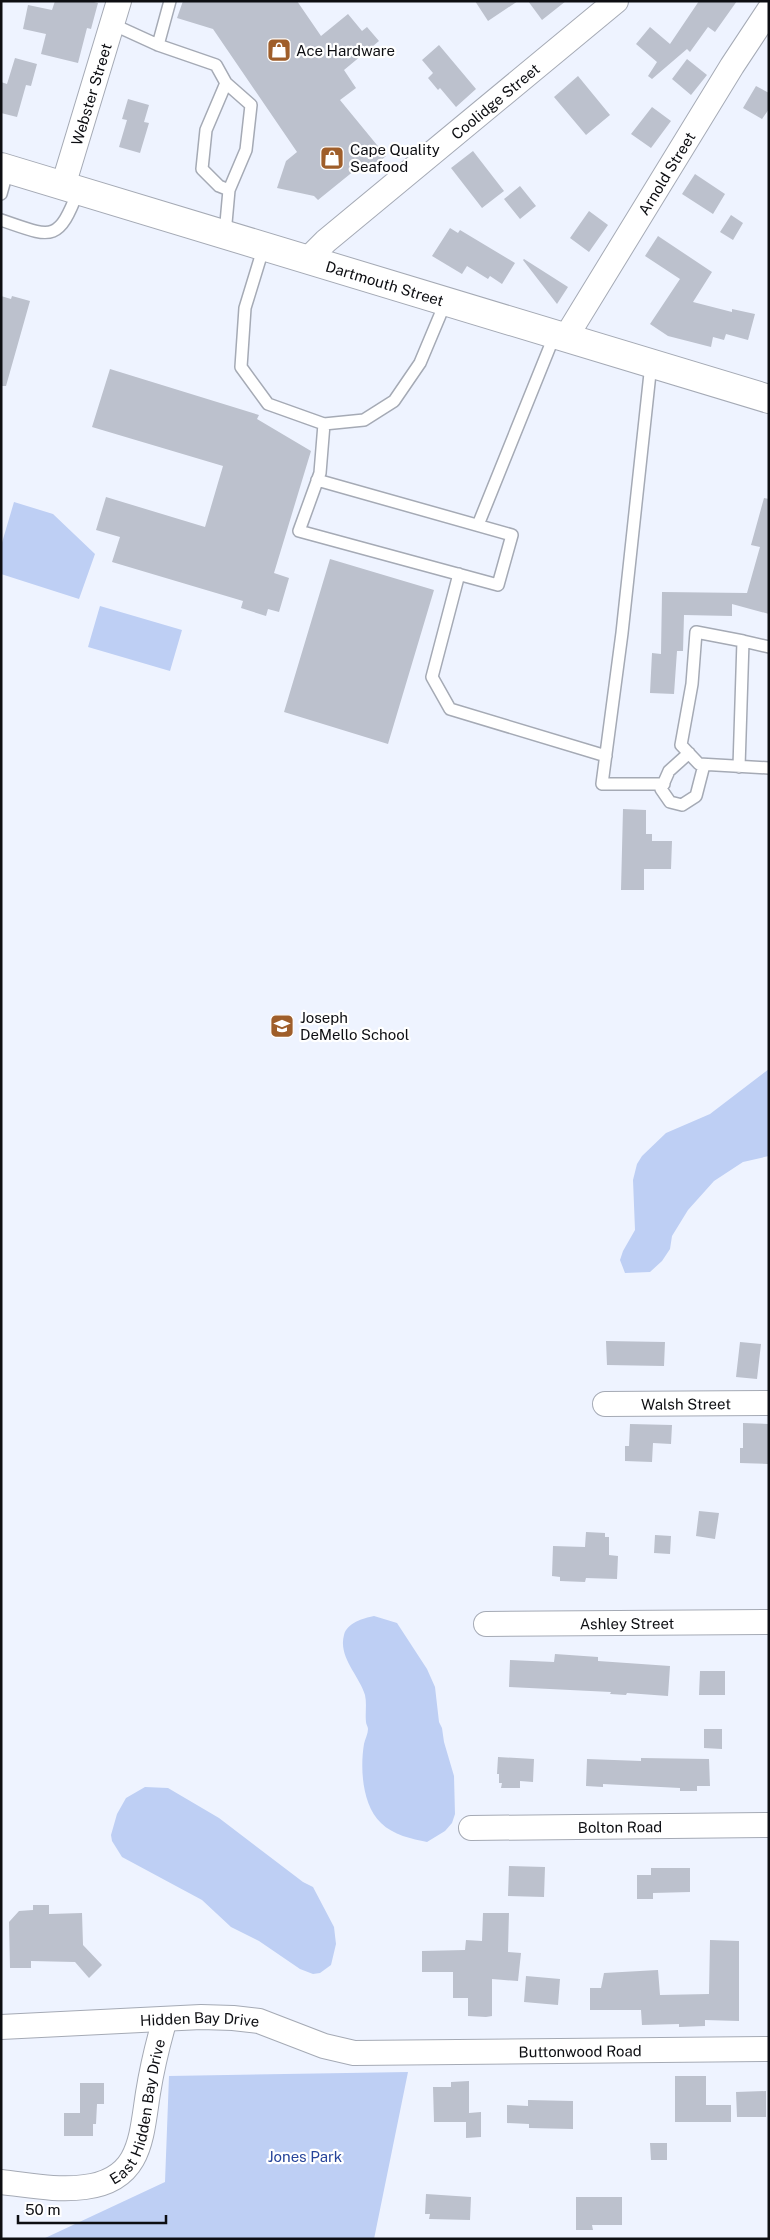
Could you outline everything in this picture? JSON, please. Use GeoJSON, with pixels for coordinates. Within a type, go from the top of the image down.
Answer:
{"type":"FeatureCollection","features":[{"type":"Feature","properties":{"kind":"main road","name":"Dartmouth Street"},"geometry":{"type":"LineString","coordinates":[[4,177],[70,188],[769,399]]}},
{"type":"Feature","properties":{"kind":"street","name":"Webster Street"},"geometry":{"type":"LineString","coordinates":[[70,188],[119,1]]}},
{"type":"Feature","properties":{"kind":"street","name":"Coolidge Street"},"geometry":{"type":"LineString","coordinates":[[308,259],[326,241],[616,1]]}},
{"type":"Feature","properties":{"kind":"street","name":"Arnold Street"},"geometry":{"type":"LineString","coordinates":[[560,335],[769,10]]}},
{"type":"Feature","properties":{"kind":"street","name":"Walsh Street"},"geometry":{"type":"LineString","coordinates":[[604,1404],[769,1403]]}},
{"type":"Feature","properties":{"kind":"street","name":"Ashley Street"},"geometry":{"type":"LineString","coordinates":[[486,1624],[769,1622]]}},
{"type":"Feature","properties":{"kind":"street","name":"Bolton Road"},"geometry":{"type":"LineString","coordinates":[[471,1828],[769,1825]]}},
{"type":"Feature","properties":{"kind":"street","name":"Hidden Bay Drive"},"geometry":{"type":"LineString","coordinates":[[1,2027],[219,2017],[246,2019],[273,2025],[336,2050],[392,2053]]}},
{"type":"Feature","properties":{"kind":"street","name":"East Hidden Bay Drive"},"geometry":{"type":"LineString","coordinates":[[1,2182],[56,2188],[85,2188],[108,2181],[126,2169],[133,2159],[142,2137],[152,2068],[165,2019]]}},
{"type":"Feature","properties":{"kind":"street","name":"Buttonwood Road"},"geometry":{"type":"LineString","coordinates":[[392,2053],[769,2049]]}},
{"type":"Feature","properties":{"kind":"lane"},"geometry":{"type":"LineString","coordinates":[[158,45],[170,1]]}},
{"type":"Feature","properties":{"kind":"lane"},"geometry":{"type":"LineString","coordinates":[[112,24],[158,45],[216,65],[226,84],[251,105],[246,150],[229,190],[225,234]]}},
{"type":"Feature","properties":{"kind":"lane"},"geometry":{"type":"LineString","coordinates":[[226,84],[206,130],[202,169],[219,186],[229,190]]}},
{"type":"Feature","properties":{"kind":"lane"},"geometry":{"type":"LineString","coordinates":[[1,220],[40,233],[58,229],[65,222],[70,188]]}},
{"type":"Feature","properties":{"kind":"lane"},"geometry":{"type":"LineString","coordinates":[[264,246],[245,308],[241,367],[268,404],[324,424],[364,420],[394,401],[420,363],[446,301]]}},
{"type":"Feature","properties":{"kind":"lane"},"geometry":{"type":"LineString","coordinates":[[478,526],[560,335]]}},
{"type":"Feature","properties":{"kind":"lane"},"geometry":{"type":"LineString","coordinates":[[651,364],[622,633],[602,784],[664,784]]}},
{"type":"Feature","properties":{"kind":"lane"},"geometry":{"type":"LineString","coordinates":[[319,476],[512,535],[498,585],[299,531],[319,476],[324,424]]}},
{"type":"Feature","properties":{"kind":"lane"},"geometry":{"type":"LineString","coordinates":[[459,574],[432,677],[450,709],[606,756]]}},
{"type":"Feature","properties":{"kind":"lane"},"geometry":{"type":"LineString","coordinates":[[769,647],[696,632],[692,684],[681,745],[700,764],[769,768]]}},
{"type":"Feature","properties":{"kind":"lane"},"geometry":{"type":"LineString","coordinates":[[740,767],[743,641]]}},
{"type":"Feature","properties":{"kind":"lane"},"geometry":{"type":"LineString","coordinates":[[689,753],[670,771],[661,789],[670,802],[682,806],[696,796],[704,765]]}},
{"type":"Feature","properties":{"kind":"green space"},"geometry":{"type":"Polygon","coordinates":[[[14,502],[53,514],[95,554],[79,599],[1,574],[1,546],[14,502]]]}},
{"type":"Feature","properties":{"kind":"green space"},"geometry":{"type":"Polygon","coordinates":[[[100,606],[182,630],[170,671],[88,647],[100,606]]]}},
{"type":"Feature","properties":{"kind":"green space"},"geometry":{"type":"Polygon","coordinates":[[[769,1069],[769,1156],[743,1162],[714,1181],[688,1210],[672,1236],[670,1249],[662,1261],[650,1272],[625,1273],[620,1260],[635,1230],[633,1180],[637,1164],[642,1156],[666,1133],[710,1114],[769,1069]]]}},
{"type":"Feature","properties":{"kind":"green space"},"geometry":{"type":"Polygon","coordinates":[[[374,1616],[397,1623],[427,1669],[435,1687],[439,1722],[454,1776],[455,1814],[452,1823],[445,1831],[427,1842],[391,1831],[375,1815],[366,1796],[362,1764],[364,1744],[368,1733],[366,1698],[346,1658],[343,1643],[348,1627],[360,1620],[374,1616]]]}},
{"type":"Feature","properties":{"kind":"green space"},"geometry":{"type":"Polygon","coordinates":[[[145,1787],[168,1788],[219,1818],[303,1882],[313,1887],[334,1927],[336,1944],[331,1965],[320,1973],[313,1974],[300,1969],[259,1941],[231,1927],[202,1900],[122,1857],[112,1841],[111,1835],[117,1814],[126,1798],[145,1787]]]}},
{"type":"Feature","properties":{"kind":"green space","name":"Jones Park"},"geometry":{"type":"Polygon","coordinates":[[[408,2072],[374,2239],[43,2239],[165,2182],[169,2076],[408,2072]]]}},
{"type":"Feature","properties":{"kind":"building"},"geometry":{"type":"Polygon","coordinates":[[[55,1],[90,1],[98,3],[91,29],[87,28],[78,63],[41,54],[46,34],[23,29],[28,5],[52,10],[55,1]]]}},
{"type":"Feature","properties":{"kind":"building"},"geometry":{"type":"Polygon","coordinates":[[[183,1],[297,1],[321,36],[348,14],[362,31],[367,27],[379,41],[344,70],[356,88],[340,100],[386,156],[366,173],[360,166],[318,200],[314,196],[277,188],[286,161],[297,152],[213,29],[177,18],[183,1]]]}},
{"type":"Feature","properties":{"kind":"building"},"geometry":{"type":"Polygon","coordinates":[[[475,1],[518,1],[488,21],[475,1]]]}},
{"type":"Feature","properties":{"kind":"building"},"geometry":{"type":"Polygon","coordinates":[[[528,1],[566,1],[542,20],[528,1]]]}},
{"type":"Feature","properties":{"kind":"building"},"geometry":{"type":"Polygon","coordinates":[[[699,1],[737,1],[715,32],[708,27],[690,52],[687,49],[652,79],[648,76],[657,62],[636,44],[650,27],[670,44],[699,1]]]}},
{"type":"Feature","properties":{"kind":"building"},"geometry":{"type":"Polygon","coordinates":[[[439,45],[476,89],[456,107],[440,88],[438,90],[428,78],[433,73],[422,60],[439,45]]]}},
{"type":"Feature","properties":{"kind":"building"},"geometry":{"type":"Polygon","coordinates":[[[15,58],[37,64],[31,86],[26,85],[17,117],[1,113],[1,82],[7,84],[15,58]]]}},
{"type":"Feature","properties":{"kind":"building"},"geometry":{"type":"Polygon","coordinates":[[[687,59],[707,75],[691,95],[672,79],[687,59]]]}},
{"type":"Feature","properties":{"kind":"building"},"geometry":{"type":"Polygon","coordinates":[[[578,76],[610,115],[586,135],[554,97],[578,76]]]}},
{"type":"Feature","properties":{"kind":"building"},"geometry":{"type":"Polygon","coordinates":[[[756,86],[769,93],[769,109],[762,119],[743,108],[756,86]]]}},
{"type":"Feature","properties":{"kind":"building"},"geometry":{"type":"Polygon","coordinates":[[[128,99],[149,105],[144,122],[149,123],[140,153],[119,147],[127,120],[122,119],[128,99]]]}},
{"type":"Feature","properties":{"kind":"building"},"geometry":{"type":"Polygon","coordinates":[[[652,107],[671,121],[651,148],[631,134],[652,107]]]}},
{"type":"Feature","properties":{"kind":"building"},"geometry":{"type":"Polygon","coordinates":[[[473,151],[504,191],[482,208],[451,168],[473,151]]]}},
{"type":"Feature","properties":{"kind":"building"},"geometry":{"type":"Polygon","coordinates":[[[695,174],[725,194],[713,214],[682,194],[695,174]]]}},
{"type":"Feature","properties":{"kind":"building"},"geometry":{"type":"Polygon","coordinates":[[[520,186],[536,206],[520,219],[504,199],[520,186]]]}},
{"type":"Feature","properties":{"kind":"building"},"geometry":{"type":"Polygon","coordinates":[[[589,211],[608,225],[589,252],[570,238],[589,211]]]}},
{"type":"Feature","properties":{"kind":"building"},"geometry":{"type":"Polygon","coordinates":[[[731,215],[743,223],[733,240],[720,232],[731,215]]]}},
{"type":"Feature","properties":{"kind":"building"},"geometry":{"type":"Polygon","coordinates":[[[450,228],[458,233],[460,230],[515,263],[502,284],[490,276],[488,279],[467,266],[462,274],[432,256],[450,228]]]}},
{"type":"Feature","properties":{"kind":"building"},"geometry":{"type":"Polygon","coordinates":[[[658,236],[712,272],[693,302],[732,312],[732,309],[755,314],[748,340],[726,334],[724,340],[713,337],[711,347],[668,336],[650,324],[680,279],[645,256],[658,236]]]}},
{"type":"Feature","properties":{"kind":"building"},"geometry":{"type":"Polygon","coordinates":[[[523,260],[568,287],[557,304],[523,260]]]}},
{"type":"Feature","properties":{"kind":"building"},"geometry":{"type":"Polygon","coordinates":[[[1,296],[11,299],[12,296],[30,301],[6,386],[1,386],[1,296]]]}},
{"type":"Feature","properties":{"kind":"building"},"geometry":{"type":"Polygon","coordinates":[[[110,369],[259,415],[257,419],[311,451],[274,573],[289,578],[279,612],[268,609],[266,616],[241,608],[243,601],[112,562],[120,537],[96,530],[106,497],[205,527],[223,466],[92,427],[110,369]]]}},
{"type":"Feature","properties":{"kind":"building"},"geometry":{"type":"Polygon","coordinates":[[[764,498],[769,499],[769,614],[732,604],[732,616],[684,615],[683,651],[677,651],[674,694],[650,693],[652,653],[661,654],[662,592],[747,593],[760,547],[751,545],[764,498]]]}},
{"type":"Feature","properties":{"kind":"building"},"geometry":{"type":"Polygon","coordinates":[[[330,559],[434,590],[388,744],[284,712],[330,559]]]}},
{"type":"Feature","properties":{"kind":"building"},"geometry":{"type":"Polygon","coordinates":[[[623,809],[646,810],[646,834],[652,834],[652,841],[672,841],[671,869],[644,869],[644,890],[621,890],[623,809]]]}},
{"type":"Feature","properties":{"kind":"building"},"geometry":{"type":"Polygon","coordinates":[[[606,1341],[665,1342],[664,1366],[607,1365],[606,1341]]]}},
{"type":"Feature","properties":{"kind":"building"},"geometry":{"type":"Polygon","coordinates":[[[740,1342],[761,1344],[757,1379],[736,1377],[740,1342]]]}},
{"type":"Feature","properties":{"kind":"building"},"geometry":{"type":"Polygon","coordinates":[[[743,1423],[769,1424],[768,1464],[740,1463],[740,1448],[743,1448],[743,1423]]]}},
{"type":"Feature","properties":{"kind":"building"},"geometry":{"type":"Polygon","coordinates":[[[630,1424],[672,1425],[671,1444],[653,1443],[652,1462],[625,1461],[625,1446],[629,1446],[630,1424]]]}},
{"type":"Feature","properties":{"kind":"building"},"geometry":{"type":"Polygon","coordinates":[[[699,1511],[719,1513],[715,1539],[696,1536],[699,1511]]]}},
{"type":"Feature","properties":{"kind":"building"},"geometry":{"type":"Polygon","coordinates":[[[586,1532],[605,1533],[605,1537],[609,1537],[609,1555],[618,1556],[617,1579],[586,1578],[585,1582],[560,1581],[560,1577],[552,1576],[553,1546],[585,1547],[586,1532]]]}},
{"type":"Feature","properties":{"kind":"building"},"geometry":{"type":"Polygon","coordinates":[[[655,1535],[671,1536],[670,1554],[654,1553],[655,1535]]]}},
{"type":"Feature","properties":{"kind":"building"},"geometry":{"type":"Polygon","coordinates":[[[555,1654],[598,1657],[598,1661],[670,1666],[668,1696],[509,1687],[510,1660],[554,1662],[555,1654]]]}},
{"type":"Feature","properties":{"kind":"building"},"geometry":{"type":"Polygon","coordinates":[[[700,1671],[725,1671],[725,1695],[699,1695],[700,1671]]]}},
{"type":"Feature","properties":{"kind":"building"},"geometry":{"type":"Polygon","coordinates":[[[704,1729],[722,1729],[722,1749],[704,1748],[704,1729]]]}},
{"type":"Feature","properties":{"kind":"building"},"geometry":{"type":"Polygon","coordinates":[[[498,1757],[534,1759],[533,1782],[520,1781],[520,1788],[501,1788],[502,1783],[499,1783],[499,1774],[497,1774],[498,1757]]]}},
{"type":"Feature","properties":{"kind":"building"},"geometry":{"type":"Polygon","coordinates":[[[641,1758],[709,1759],[710,1786],[697,1786],[697,1791],[680,1791],[680,1788],[603,1784],[603,1787],[586,1786],[587,1759],[641,1761],[641,1758]]]}},
{"type":"Feature","properties":{"kind":"building"},"geometry":{"type":"Polygon","coordinates":[[[509,1866],[545,1867],[544,1897],[508,1896],[509,1866]]]}},
{"type":"Feature","properties":{"kind":"building"},"geometry":{"type":"Polygon","coordinates":[[[651,1868],[690,1868],[690,1892],[653,1893],[653,1899],[637,1899],[637,1875],[651,1875],[651,1868]]]}},
{"type":"Feature","properties":{"kind":"building"},"geometry":{"type":"Polygon","coordinates":[[[33,1905],[49,1905],[49,1914],[82,1913],[83,1945],[102,1965],[89,1978],[75,1962],[31,1961],[31,1968],[10,1968],[9,1922],[19,1911],[33,1910],[33,1905]]]}},
{"type":"Feature","properties":{"kind":"building"},"geometry":{"type":"Polygon","coordinates":[[[483,1913],[509,1913],[508,1952],[521,1953],[518,1981],[492,1979],[492,2016],[468,2016],[468,1998],[453,1998],[453,1972],[422,1972],[422,1951],[465,1950],[466,1940],[482,1941],[483,1913]]]}},
{"type":"Feature","properties":{"kind":"building"},"geometry":{"type":"Polygon","coordinates":[[[710,1940],[739,1941],[739,2021],[705,2020],[705,2026],[679,2027],[679,2024],[642,2025],[641,2010],[590,2010],[590,1988],[601,1988],[604,1973],[658,1970],[660,1995],[709,1994],[710,1940]]]}},
{"type":"Feature","properties":{"kind":"building"},"geometry":{"type":"Polygon","coordinates":[[[526,1976],[560,1979],[558,2005],[524,2002],[526,1976]]]}},
{"type":"Feature","properties":{"kind":"building"},"geometry":{"type":"Polygon","coordinates":[[[675,2076],[706,2076],[706,2105],[731,2105],[731,2122],[675,2122],[675,2076]]]}},
{"type":"Feature","properties":{"kind":"building"},"geometry":{"type":"Polygon","coordinates":[[[469,2081],[469,2113],[481,2112],[481,2137],[466,2138],[466,2122],[434,2122],[433,2087],[451,2087],[451,2082],[469,2081]]]}},
{"type":"Feature","properties":{"kind":"building"},"geometry":{"type":"Polygon","coordinates":[[[80,2083],[104,2083],[104,2104],[97,2104],[93,2136],[64,2136],[64,2113],[80,2113],[80,2083]]]}},
{"type":"Feature","properties":{"kind":"building"},"geometry":{"type":"Polygon","coordinates":[[[766,2091],[766,2117],[737,2117],[736,2092],[766,2091]]]}},
{"type":"Feature","properties":{"kind":"building"},"geometry":{"type":"Polygon","coordinates":[[[528,2100],[573,2101],[573,2129],[529,2128],[529,2124],[507,2123],[507,2105],[528,2106],[528,2100]]]}},
{"type":"Feature","properties":{"kind":"building"},"geometry":{"type":"Polygon","coordinates":[[[650,2143],[667,2143],[667,2160],[651,2160],[650,2143]]]}},
{"type":"Feature","properties":{"kind":"building"},"geometry":{"type":"Polygon","coordinates":[[[426,2194],[471,2197],[470,2220],[429,2219],[430,2214],[425,2214],[426,2194]]]}},
{"type":"Feature","properties":{"kind":"building"},"geometry":{"type":"Polygon","coordinates":[[[576,2197],[622,2197],[622,2225],[592,2225],[593,2230],[576,2230],[576,2197]]]}},
{"type":"Feature","properties":{"kind":"place","name":"Ace Hardware"},"geometry":{"type":"Point","coordinates":[279,50]}},
{"type":"Feature","properties":{"kind":"place","name":"Cape Quality Seafood"},"geometry":{"type":"Point","coordinates":[332,158]}},
{"type":"Feature","properties":{"kind":"place","name":"Joseph DeMello School"},"geometry":{"type":"Point","coordinates":[282,1026]}}]}
